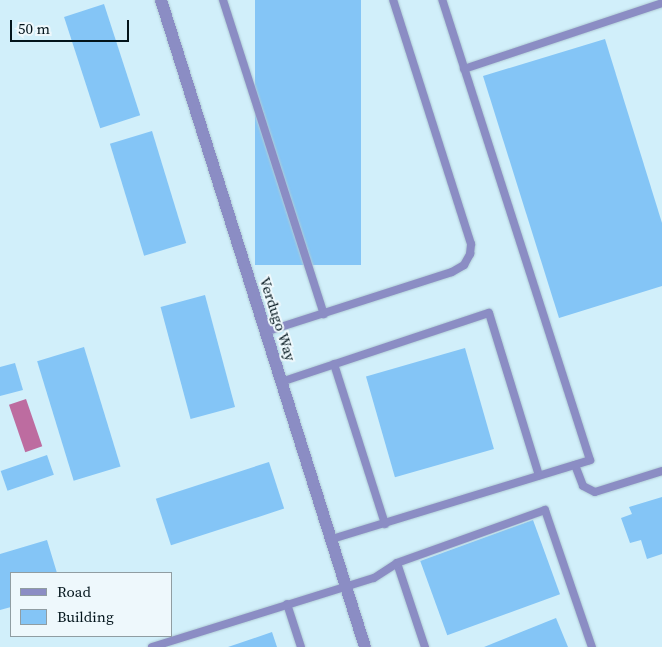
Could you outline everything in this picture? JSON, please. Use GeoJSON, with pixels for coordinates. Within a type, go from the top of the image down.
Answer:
{"type":"FeatureCollection","features":[{"type":"Feature","properties":{"kind":"street","name":"Verdugo Way"},"geometry":{"type":"LineString","coordinates":[[161,0],[366,647]]}},
{"type":"Feature","properties":{"kind":"lane"},"geometry":{"type":"LineString","coordinates":[[223,0],[324,314]]}},
{"type":"Feature","properties":{"kind":"lane"},"geometry":{"type":"LineString","coordinates":[[265,332],[452,272],[464,265],[470,254],[471,244],[394,0]]}},
{"type":"Feature","properties":{"kind":"lane"},"geometry":{"type":"LineString","coordinates":[[332,539],[590,460],[442,0]]}},
{"type":"Feature","properties":{"kind":"lane"},"geometry":{"type":"LineString","coordinates":[[464,69],[662,3]]}},
{"type":"Feature","properties":{"kind":"lane"},"geometry":{"type":"LineString","coordinates":[[281,382],[489,313],[539,476]]}},
{"type":"Feature","properties":{"kind":"lane"},"geometry":{"type":"LineString","coordinates":[[334,364],[385,524]]}},
{"type":"Feature","properties":{"kind":"lane"},"geometry":{"type":"LineString","coordinates":[[575,465],[582,486],[595,492],[662,471]]}},
{"type":"Feature","properties":{"kind":"lane"},"geometry":{"type":"LineString","coordinates":[[152,647],[374,578],[397,563],[545,510],[592,647]]}},
{"type":"Feature","properties":{"kind":"lane"},"geometry":{"type":"LineString","coordinates":[[397,563],[424,647]]}},
{"type":"Feature","properties":{"kind":"lane"},"geometry":{"type":"LineString","coordinates":[[287,604],[301,647]]}},
{"type":"Feature","properties":{"kind":"shaded area"},"geometry":{"type":"Polygon","coordinates":[[[26,399],[42,446],[25,452],[9,405],[26,399]]]}},
{"type":"Feature","properties":{"kind":"building"},"geometry":{"type":"Polygon","coordinates":[[[255,0],[361,0],[361,265],[255,265],[255,0]]]}},
{"type":"Feature","properties":{"kind":"building"},"geometry":{"type":"Polygon","coordinates":[[[104,4],[140,115],[100,128],[64,17],[104,4]]]}},
{"type":"Feature","properties":{"kind":"building"},"geometry":{"type":"Polygon","coordinates":[[[605,39],[662,223],[662,286],[559,318],[483,76],[605,39]]]}},
{"type":"Feature","properties":{"kind":"building"},"geometry":{"type":"Polygon","coordinates":[[[152,131],[186,243],[144,256],[110,144],[152,131]]]}},
{"type":"Feature","properties":{"kind":"building"},"geometry":{"type":"Polygon","coordinates":[[[205,295],[235,407],[191,419],[161,307],[205,295]]]}},
{"type":"Feature","properties":{"kind":"building"},"geometry":{"type":"Polygon","coordinates":[[[84,347],[121,467],[74,481],[37,361],[84,347]]]}},
{"type":"Feature","properties":{"kind":"building"},"geometry":{"type":"Polygon","coordinates":[[[465,348],[494,449],[395,477],[366,376],[465,348]]]}},
{"type":"Feature","properties":{"kind":"building"},"geometry":{"type":"Polygon","coordinates":[[[15,363],[23,390],[0,396],[0,367],[15,363]]]}},
{"type":"Feature","properties":{"kind":"building"},"geometry":{"type":"Polygon","coordinates":[[[47,455],[54,475],[8,491],[1,471],[47,455]]]}},
{"type":"Feature","properties":{"kind":"building"},"geometry":{"type":"Polygon","coordinates":[[[269,462],[284,509],[171,545],[156,499],[269,462]]]}},
{"type":"Feature","properties":{"kind":"building"},"geometry":{"type":"Polygon","coordinates":[[[662,497],[662,554],[647,559],[641,540],[630,543],[621,518],[632,514],[629,507],[662,497]]]}},
{"type":"Feature","properties":{"kind":"building"},"geometry":{"type":"Polygon","coordinates":[[[533,520],[560,594],[447,635],[420,561],[533,520]]]}},
{"type":"Feature","properties":{"kind":"building"},"geometry":{"type":"Polygon","coordinates":[[[47,540],[57,572],[10,572],[10,607],[0,610],[0,554],[47,540]]]}},
{"type":"Feature","properties":{"kind":"building"},"geometry":{"type":"Polygon","coordinates":[[[556,618],[568,647],[484,647],[556,618]]]}},
{"type":"Feature","properties":{"kind":"building"},"geometry":{"type":"Polygon","coordinates":[[[272,632],[277,647],[228,647],[272,632]]]}}]}
